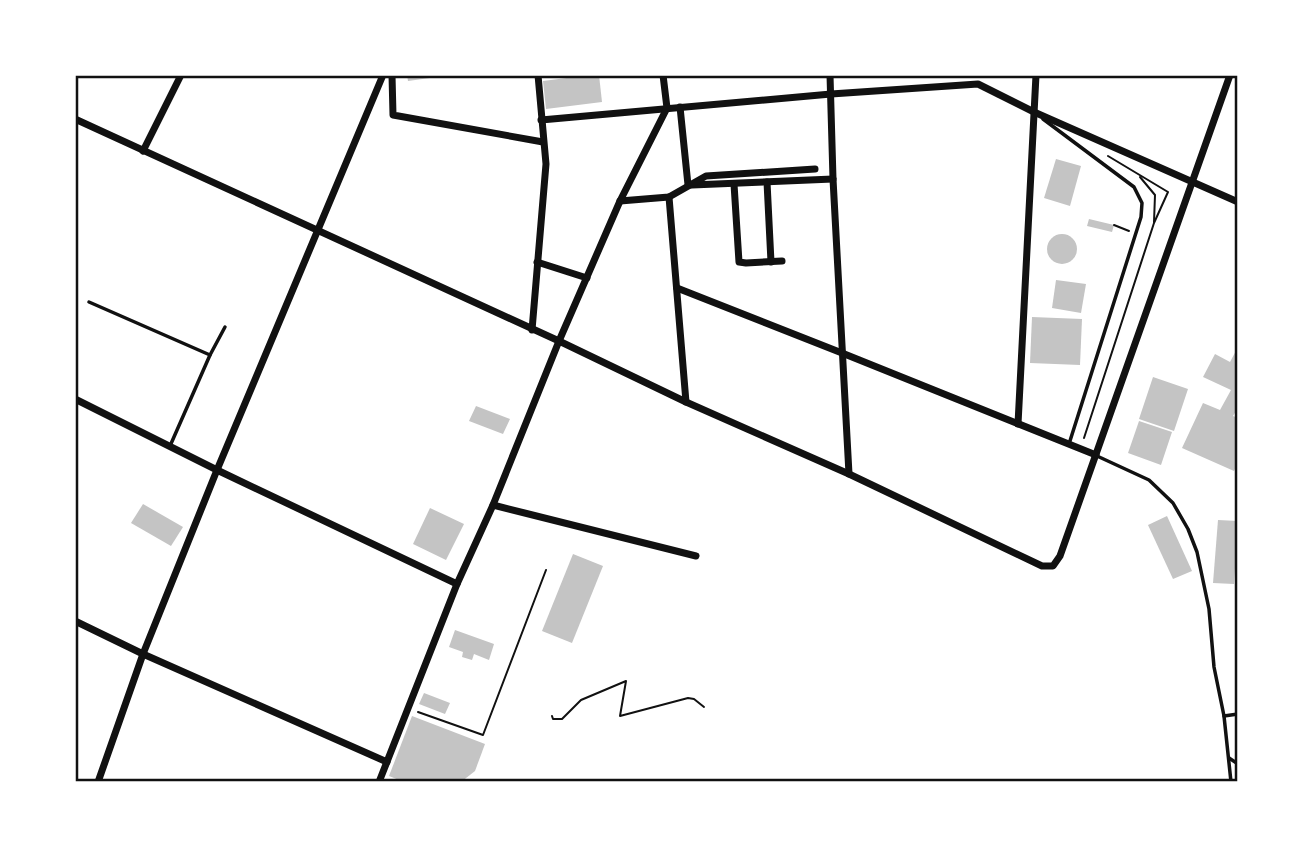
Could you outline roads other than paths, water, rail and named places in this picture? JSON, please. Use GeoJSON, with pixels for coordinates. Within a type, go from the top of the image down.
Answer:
{"type":"FeatureCollection","features":[{"type":"Feature","properties":{"kind":"street"},"geometry":{"type":"LineString","coordinates":[[143,151],[181,75]]}},
{"type":"Feature","properties":{"kind":"street"},"geometry":{"type":"LineString","coordinates":[[98,782],[143,654],[383,75]]}},
{"type":"Feature","properties":{"kind":"street"},"geometry":{"type":"LineString","coordinates":[[392,75],[393,115],[543,142]]}},
{"type":"Feature","properties":{"kind":"street"},"geometry":{"type":"LineString","coordinates":[[532,330],[546,164],[538,75]]}},
{"type":"Feature","properties":{"kind":"street"},"geometry":{"type":"LineString","coordinates":[[379,782],[457,583],[493,505],[559,341],[620,201],[667,108],[663,75]]}},
{"type":"Feature","properties":{"kind":"street"},"geometry":{"type":"LineString","coordinates":[[830,75],[849,474]]}},
{"type":"Feature","properties":{"kind":"street"},"geometry":{"type":"LineString","coordinates":[[1018,424],[1036,75]]}},
{"type":"Feature","properties":{"kind":"street"},"geometry":{"type":"LineString","coordinates":[[75,119],[686,402],[849,474],[1042,566],[1053,566],[1060,556],[1230,75]]}},
{"type":"Feature","properties":{"kind":"street"},"geometry":{"type":"LineString","coordinates":[[541,120],[831,94],[978,84],[1034,112],[1238,202]]}},
{"type":"Feature","properties":{"kind":"street"},"geometry":{"type":"LineString","coordinates":[[680,107],[688,185]]}},
{"type":"Feature","properties":{"kind":"street"},"geometry":{"type":"LineString","coordinates":[[620,201],[669,197],[706,176],[816,169]]}},
{"type":"Feature","properties":{"kind":"street"},"geometry":{"type":"LineString","coordinates":[[688,185],[833,179]]}},
{"type":"Feature","properties":{"kind":"street"},"geometry":{"type":"LineString","coordinates":[[767,182],[771,262]]}},
{"type":"Feature","properties":{"kind":"street"},"geometry":{"type":"LineString","coordinates":[[734,184],[739,262],[782,261]]}},
{"type":"Feature","properties":{"kind":"street"},"geometry":{"type":"LineString","coordinates":[[669,197],[686,402]]}},
{"type":"Feature","properties":{"kind":"street"},"geometry":{"type":"LineString","coordinates":[[537,262],[587,278]]}},
{"type":"Feature","properties":{"kind":"street"},"geometry":{"type":"LineString","coordinates":[[677,288],[1096,455]]}},
{"type":"Feature","properties":{"kind":"street"},"geometry":{"type":"LineString","coordinates":[[75,399],[457,583]]}},
{"type":"Feature","properties":{"kind":"street"},"geometry":{"type":"LineString","coordinates":[[493,505],[696,556]]}},
{"type":"Feature","properties":{"kind":"street"},"geometry":{"type":"LineString","coordinates":[[75,621],[387,762]]}},
{"type":"Feature","properties":{"kind":"lane"},"geometry":{"type":"LineString","coordinates":[[1034,112],[1134,187],[1142,203],[1141,217],[1069,444]]}},
{"type":"Feature","properties":{"kind":"lane"},"geometry":{"type":"LineString","coordinates":[[89,302],[210,355]]}},
{"type":"Feature","properties":{"kind":"lane"},"geometry":{"type":"LineString","coordinates":[[170,446],[225,327]]}},
{"type":"Feature","properties":{"kind":"lane"},"geometry":{"type":"LineString","coordinates":[[1096,455],[1149,480],[1172,503],[1188,529],[1197,552],[1209,609],[1214,667],[1224,716],[1231,782]]}},
{"type":"Feature","properties":{"kind":"lane"},"geometry":{"type":"LineString","coordinates":[[1224,716],[1238,713]]}},
{"type":"Feature","properties":{"kind":"lane"},"geometry":{"type":"LineString","coordinates":[[1227,757],[1238,764]]}}]}
